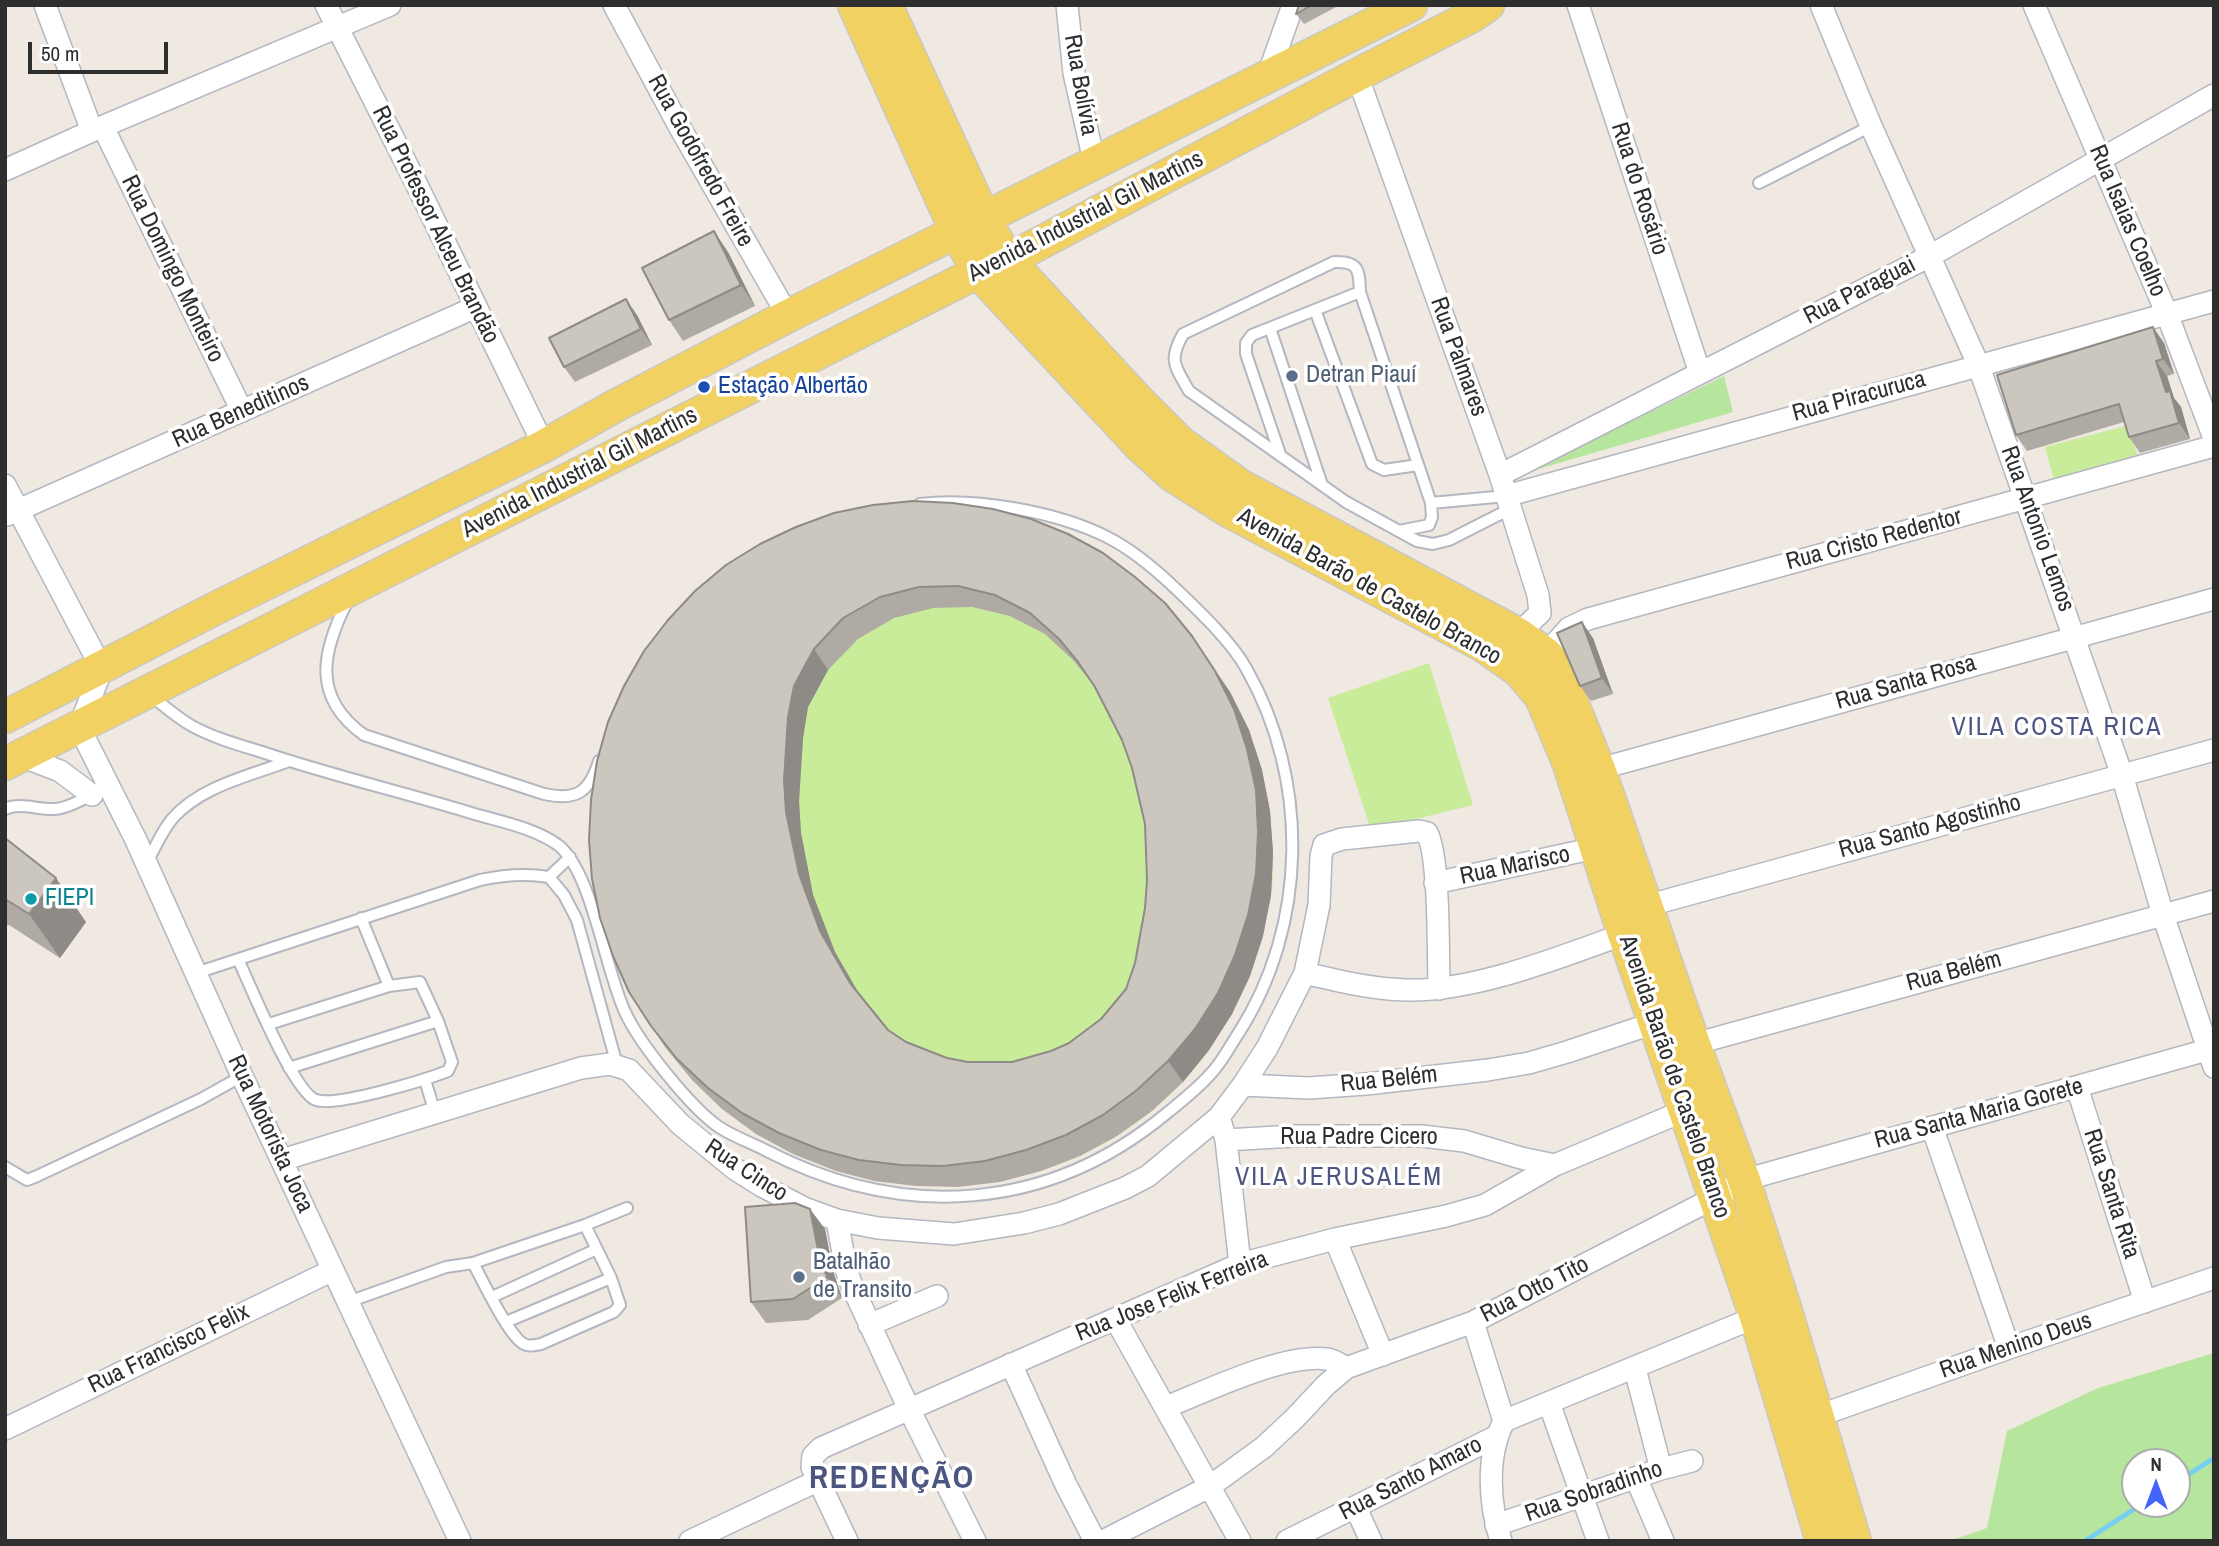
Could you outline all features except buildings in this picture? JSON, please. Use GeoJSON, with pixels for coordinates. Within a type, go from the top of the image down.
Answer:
{"type":"FeatureCollection","features":[{"type":"Feature","properties":{"kind":"main road","name":"Avenida Barão de Castelo Branco"},"geometry":{"type":"LineString","coordinates":[[854,5],[971,227],[1008,260],[1181,443],[1216,470],[1257,495],[1518,634],[1546,654],[1563,678],[1599,769],[1744,1180],[1855,1541]]}},
{"type":"Feature","properties":{"kind":"main road","name":"Avenida Barão de Castelo Branco"},"geometry":{"type":"LineString","coordinates":[[886,5],[971,227],[978,272],[1140,446],[1172,475],[1227,510],[1482,645],[1519,671],[1541,697],[1569,764],[1654,1023],[1717,1197],[1756,1317],[1822,1541]]}},
{"type":"Feature","properties":{"kind":"main road","name":"Avenida Industrial Gil Martins"},"geometry":{"type":"LineString","coordinates":[[5,717],[218,607],[544,446],[788,316],[971,227],[1411,5]]}},
{"type":"Feature","properties":{"kind":"main road","name":"Avenida Industrial Gil Martins"},"geometry":{"type":"LineString","coordinates":[[13,760],[635,444],[978,272],[1008,260],[1472,16],[1488,5]]}},
{"type":"Feature","properties":{"kind":"street","name":"Rua Domingo Monteiro"},"geometry":{"type":"LineString","coordinates":[[45,5],[97,129],[242,411]]}},
{"type":"Feature","properties":{"kind":"street","name":"Rua Professor Alceu Brandão"},"geometry":{"type":"LineString","coordinates":[[326,5],[544,446]]}},
{"type":"Feature","properties":{"kind":"street"},"geometry":{"type":"LineString","coordinates":[[5,170],[390,5]]}},
{"type":"Feature","properties":{"kind":"street","name":"Rua Godofredo Freire"},"geometry":{"type":"LineString","coordinates":[[614,5],[679,126],[788,316]]}},
{"type":"Feature","properties":{"kind":"street","name":"Rua Bolívia"},"geometry":{"type":"LineString","coordinates":[[1067,5],[1074,73],[1095,165]]}},
{"type":"Feature","properties":{"kind":"street"},"geometry":{"type":"LineString","coordinates":[[1268,75],[1293,5]]}},
{"type":"Feature","properties":{"kind":"street","name":"Rua do Rosário"},"geometry":{"type":"LineString","coordinates":[[1578,5],[1700,373]]}},
{"type":"Feature","properties":{"kind":"street","name":"Rua Antonio Lemos"},"geometry":{"type":"LineString","coordinates":[[1821,5],[1871,126],[1978,364],[2075,636],[2122,775],[2163,915],[2212,1055]]}},
{"type":"Feature","properties":{"kind":"street","name":"Rua Isaias Coelho"},"geometry":{"type":"LineString","coordinates":[[2034,5],[2167,314],[2214,438]]}},
{"type":"Feature","properties":{"kind":"street","name":"Rua Palmares"},"geometry":{"type":"LineString","coordinates":[[1357,75],[1505,493],[1538,595],[1538,614],[1518,634]]}},
{"type":"Feature","properties":{"kind":"street","name":"Rua Paraguai"},"geometry":{"type":"LineString","coordinates":[[1505,493],[1700,373],[1930,256],[2214,95]]}},
{"type":"Feature","properties":{"kind":"street","name":"Rua Piracuruca"},"geometry":{"type":"LineString","coordinates":[[1505,493],[2214,301]]}},
{"type":"Feature","properties":{"kind":"street","name":"Rua Beneditinos"},"geometry":{"type":"LineString","coordinates":[[12,513],[476,307]]}},
{"type":"Feature","properties":{"kind":"street","name":"Rua Cristo Redentor"},"geometry":{"type":"LineString","coordinates":[[1546,654],[1569,628],[1588,619],[2214,446]]}},
{"type":"Feature","properties":{"kind":"street"},"geometry":{"type":"LineString","coordinates":[[5,485],[12,513],[102,669],[79,727]]}},
{"type":"Feature","properties":{"kind":"street","name":"Rua Santa Rosa"},"geometry":{"type":"LineString","coordinates":[[1599,769],[2214,599]]}},
{"type":"Feature","properties":{"kind":"street","name":"Rua Motorista Joca"},"geometry":{"type":"LineString","coordinates":[[79,727],[135,838],[242,1076],[460,1541]]}},
{"type":"Feature","properties":{"kind":"street","name":"Rua Santo Agostinho"},"geometry":{"type":"LineString","coordinates":[[1646,906],[2214,750]]}},
{"type":"Feature","properties":{"kind":"street"},"geometry":{"type":"LineString","coordinates":[[13,760],[60,771],[92,794]]}},
{"type":"Feature","properties":{"kind":"street"},"geometry":{"type":"LineString","coordinates":[[1240,1264],[1226,1140],[1219,1117],[1273,1037],[1305,973],[1319,905],[1322,848],[1342,839],[1424,831],[1430,840],[1435,883],[1439,989]]}},
{"type":"Feature","properties":{"kind":"street","name":"Rua Marisco"},"geometry":{"type":"LineString","coordinates":[[1435,883],[1595,848]]}},
{"type":"Feature","properties":{"kind":"street","name":"Rua Belém"},"geometry":{"type":"LineString","coordinates":[[1694,1044],[2214,901]]}},
{"type":"Feature","properties":{"kind":"street"},"geometry":{"type":"LineString","coordinates":[[1305,973],[1381,988],[1439,989],[1521,969],[1624,934]]}},
{"type":"Feature","properties":{"kind":"street","name":"Rua Belém"},"geometry":{"type":"LineString","coordinates":[[1243,1085],[1320,1087],[1488,1070],[1555,1056],[1654,1023]]}},
{"type":"Feature","properties":{"kind":"street","name":"Rua Santa Maria Gorete"},"geometry":{"type":"LineString","coordinates":[[1717,1197],[1744,1180],[2077,1087],[2212,1055]]}},
{"type":"Feature","properties":{"kind":"street"},"geometry":{"type":"LineString","coordinates":[[282,1160],[581,1068],[600,1064],[617,1065]]}},
{"type":"Feature","properties":{"kind":"street","name":"Rua Cinco"},"geometry":{"type":"LineString","coordinates":[[617,1065],[629,1070],[680,1124],[735,1169],[762,1186],[804,1208],[837,1220],[878,1228],[954,1234],[1024,1223],[1059,1214],[1148,1176],[1219,1117]]}},
{"type":"Feature","properties":{"kind":"street","name":"Rua Santa Rita"},"geometry":{"type":"LineString","coordinates":[[2077,1087],[2145,1302]]}},
{"type":"Feature","properties":{"kind":"street","name":"Rua Jose Felix Ferreira"},"geometry":{"type":"LineString","coordinates":[[817,1481],[811,1461],[815,1452],[821,1448],[1240,1264],[1485,1205],[1555,1164],[1686,1110]]}},
{"type":"Feature","properties":{"kind":"street"},"geometry":{"type":"LineString","coordinates":[[1932,1127],[2009,1348]]}},
{"type":"Feature","properties":{"kind":"street","name":"Rua Padre Cicero"},"geometry":{"type":"LineString","coordinates":[[1226,1140],[1294,1136],[1422,1136],[1464,1141],[1521,1158],[1555,1164]]}},
{"type":"Feature","properties":{"kind":"street","name":"Rua Otto Tito"},"geometry":{"type":"LineString","coordinates":[[1346,1368],[1473,1322],[1717,1197]]}},
{"type":"Feature","properties":{"kind":"street"},"geometry":{"type":"LineString","coordinates":[[837,1220],[846,1269],[869,1325],[975,1541]]}},
{"type":"Feature","properties":{"kind":"street"},"geometry":{"type":"LineString","coordinates":[[1335,1239],[1383,1355]]}},
{"type":"Feature","properties":{"kind":"street","name":"Rua Francisco Felix"},"geometry":{"type":"LineString","coordinates":[[5,1429],[333,1270]]}},
{"type":"Feature","properties":{"kind":"street","name":"Rua Menino Deus"},"geometry":{"type":"LineString","coordinates":[[1818,1416],[2214,1279]]}},
{"type":"Feature","properties":{"kind":"street"},"geometry":{"type":"LineString","coordinates":[[869,1325],[937,1296]]}},
{"type":"Feature","properties":{"kind":"street"},"geometry":{"type":"LineString","coordinates":[[1598,1541],[1549,1404],[1756,1317]]}},
{"type":"Feature","properties":{"kind":"street"},"geometry":{"type":"LineString","coordinates":[[1116,1320],[1240,1541]]}},
{"type":"Feature","properties":{"kind":"street"},"geometry":{"type":"LineString","coordinates":[[1473,1322],[1501,1429],[1492,1484],[1498,1533]]}},
{"type":"Feature","properties":{"kind":"street"},"geometry":{"type":"LineString","coordinates":[[1103,1541],[1209,1486],[1264,1447],[1346,1368],[1335,1361],[1325,1359],[1283,1363],[1166,1407]]}},
{"type":"Feature","properties":{"kind":"street"},"geometry":{"type":"LineString","coordinates":[[1011,1364],[1066,1485],[1095,1541]]}},
{"type":"Feature","properties":{"kind":"street"},"geometry":{"type":"LineString","coordinates":[[1635,1369],[1661,1469]]}},
{"type":"Feature","properties":{"kind":"street","name":"Rua Santo Amaro"},"geometry":{"type":"LineString","coordinates":[[1287,1541],[1356,1508],[1549,1404]]}},
{"type":"Feature","properties":{"kind":"street","name":"Rua Sobradinho"},"geometry":{"type":"LineString","coordinates":[[1498,1533],[1581,1497],[1692,1461]]}},
{"type":"Feature","properties":{"kind":"street"},"geometry":{"type":"LineString","coordinates":[[1636,1478],[1662,1541]]}},
{"type":"Feature","properties":{"kind":"street"},"geometry":{"type":"LineString","coordinates":[[703,1538],[817,1481],[847,1541]]}},
{"type":"Feature","properties":{"kind":"street"},"geometry":{"type":"LineString","coordinates":[[1356,1508],[1371,1541]]}},
{"type":"Feature","properties":{"kind":"lane"},"geometry":{"type":"LineString","coordinates":[[1759,183],[1871,126]]}},
{"type":"Feature","properties":{"kind":"lane"},"geometry":{"type":"LineString","coordinates":[[1399,531],[1429,525],[1432,517],[1431,503],[1360,292],[1356,268],[1348,262],[1334,262],[1182,334],[1174,349],[1175,367],[1189,391],[1346,502],[1417,541],[1433,544],[1449,540],[1505,493]]}},
{"type":"Feature","properties":{"kind":"lane"},"geometry":{"type":"LineString","coordinates":[[1281,455],[1246,354],[1246,343],[1252,335],[1360,292]]}},
{"type":"Feature","properties":{"kind":"lane"},"geometry":{"type":"LineString","coordinates":[[1315,310],[1372,464],[1384,470],[1418,466]]}},
{"type":"Feature","properties":{"kind":"lane"},"geometry":{"type":"LineString","coordinates":[[1270,328],[1323,485]]}},
{"type":"Feature","properties":{"kind":"lane"},"geometry":{"type":"LineString","coordinates":[[1431,503],[1505,493]]}},
{"type":"Feature","properties":{"kind":"lane"},"geometry":{"type":"LineString","coordinates":[[147,692],[174,715],[195,727],[289,761],[525,829],[561,847],[579,871],[625,1012],[652,1055],[717,1126],[825,1178],[891,1194],[968,1196],[1042,1183],[1081,1169],[1133,1140],[1215,1069],[1250,1016],[1277,949],[1293,877],[1292,803],[1277,736],[1245,665],[1202,613],[1147,562],[1107,536],[1041,513],[948,500],[910,505]]}},
{"type":"Feature","properties":{"kind":"lane"},"geometry":{"type":"LineString","coordinates":[[354,589],[332,633],[327,662],[328,689],[333,703],[351,726],[364,735],[563,798],[578,794],[594,777],[603,751]]}},
{"type":"Feature","properties":{"kind":"lane"},"geometry":{"type":"LineString","coordinates":[[145,864],[170,821],[185,806],[223,785],[289,761]]}},
{"type":"Feature","properties":{"kind":"lane"},"geometry":{"type":"LineString","coordinates":[[5,809],[15,806],[58,809],[92,794]]}},
{"type":"Feature","properties":{"kind":"lane"},"geometry":{"type":"LineString","coordinates":[[196,973],[480,880],[507,875],[549,877],[570,857]]}},
{"type":"Feature","properties":{"kind":"lane"},"geometry":{"type":"LineString","coordinates":[[549,877],[564,895],[577,920],[617,1065]]}},
{"type":"Feature","properties":{"kind":"lane"},"geometry":{"type":"LineString","coordinates":[[361,918],[380,958],[389,986]]}},
{"type":"Feature","properties":{"kind":"lane"},"geometry":{"type":"LineString","coordinates":[[238,959],[289,1068],[308,1096],[318,1101],[346,1099],[425,1080],[448,1071],[452,1062],[421,982],[389,986],[269,1024]]}},
{"type":"Feature","properties":{"kind":"lane"},"geometry":{"type":"LineString","coordinates":[[289,1068],[438,1021]]}},
{"type":"Feature","properties":{"kind":"lane"},"geometry":{"type":"LineString","coordinates":[[5,1167],[27,1180],[35,1177],[201,1099],[242,1076]]}},
{"type":"Feature","properties":{"kind":"lane"},"geometry":{"type":"LineString","coordinates":[[425,1080],[435,1113]]}},
{"type":"Feature","properties":{"kind":"lane"},"geometry":{"type":"LineString","coordinates":[[348,1303],[446,1267],[473,1263],[585,1225],[627,1208]]}},
{"type":"Feature","properties":{"kind":"lane"},"geometry":{"type":"LineString","coordinates":[[473,1263],[506,1322],[522,1344],[541,1344],[614,1312],[620,1305],[611,1278],[585,1225]]}},
{"type":"Feature","properties":{"kind":"lane"},"geometry":{"type":"LineString","coordinates":[[492,1297],[597,1249]]}},
{"type":"Feature","properties":{"kind":"lane"},"geometry":{"type":"LineString","coordinates":[[506,1322],[611,1278]]}},
{"type":"Feature","properties":{"kind":"green space"},"geometry":{"type":"Polygon","coordinates":[[[1724,376],[1733,412],[1525,473],[1724,376]]]}},
{"type":"Feature","properties":{"kind":"green space"},"geometry":{"type":"Polygon","coordinates":[[[2129,425],[2138,457],[2054,480],[2045,447],[2129,425]]]}},
{"type":"Feature","properties":{"kind":"green space"},"geometry":{"type":"Polygon","coordinates":[[[775,565],[1207,657],[1221,679],[1243,722],[1260,766],[1272,847],[1273,875],[1269,904],[1242,966],[1222,1024],[1207,1053],[1159,1105],[1104,1144],[1043,1170],[978,1184],[912,1185],[846,1173],[783,1148],[724,1110],[680,1065],[644,1013],[775,565]]]}},
{"type":"Feature","properties":{"kind":"green space"},"geometry":{"type":"Polygon","coordinates":[[[1429,663],[1473,805],[1371,830],[1328,698],[1429,663]]]}},
{"type":"Feature","properties":{"kind":"green space"},"geometry":{"type":"Polygon","coordinates":[[[2214,1353],[2214,1541],[1949,1541],[1987,1528],[2007,1431],[2098,1388],[2214,1353]]]}},
{"type":"Feature","properties":{"kind":"waterway"},"geometry":{"type":"LineString","coordinates":[[2191,1473],[2214,1458]]}},
{"type":"Feature","properties":{"kind":"waterway"},"geometry":{"type":"LineString","coordinates":[[2085,1541],[2121,1518]]}},
{"type":"Feature","properties":{"kind":"place","name":"Detran Piauí"},"geometry":{"type":"Point","coordinates":[1292,376]}},
{"type":"Feature","properties":{"kind":"place","name":"Estação Albertão"},"geometry":{"type":"Point","coordinates":[704,387]}},
{"type":"Feature","properties":{"kind":"place","name":"FIEPI"},"geometry":{"type":"Point","coordinates":[31,899]}},
{"type":"Feature","properties":{"kind":"place","name":"Batalhão de Transito"},"geometry":{"type":"Point","coordinates":[799,1277]}},
{"type":"Feature","properties":{"kind":"district","name":"VILA COSTA RICA"},"geometry":{"type":"Point","coordinates":[2057,728]}},
{"type":"Feature","properties":{"kind":"district","name":"VILA JERUSALÉM"},"geometry":{"type":"Point","coordinates":[1339,1178]}},
{"type":"Feature","properties":{"kind":"district","name":"REDENÇÃO"},"geometry":{"type":"Point","coordinates":[892,1479]}}]}
